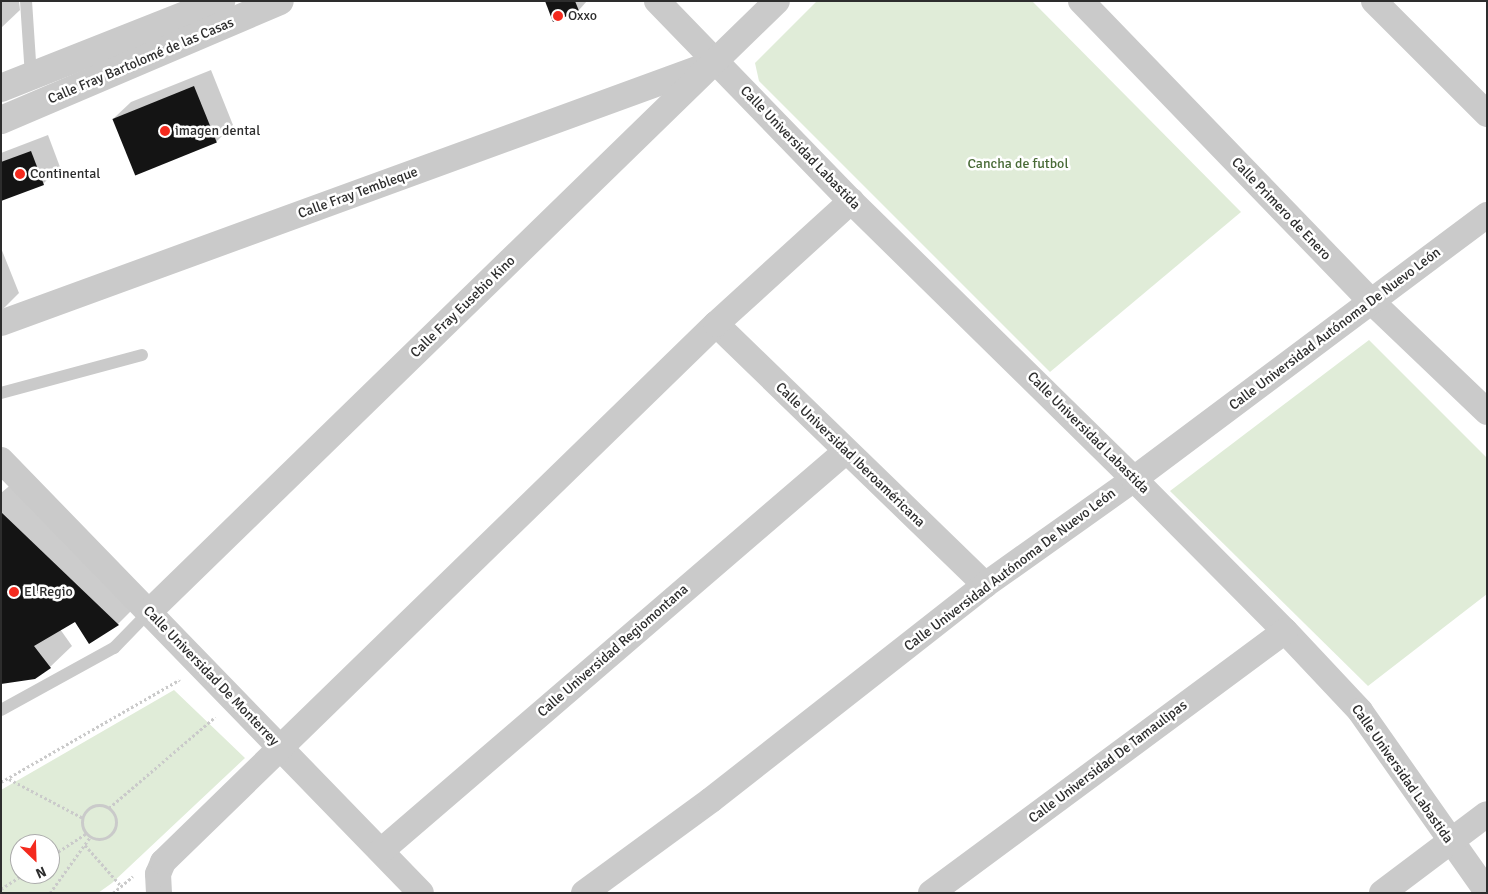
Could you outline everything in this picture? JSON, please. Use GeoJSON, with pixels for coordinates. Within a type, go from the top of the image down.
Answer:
{"type":"FeatureCollection","features":[{"type":"Feature","properties":{"kind":"street","name":"Calle Fray Bartolomé de las Casas"},"geometry":{"type":"LineString","coordinates":[[1,120],[280,1]]}},
{"type":"Feature","properties":{"kind":"street","name":"Calle Universidad Labastida"},"geometry":{"type":"LineString","coordinates":[[657,1],[850,201],[1134,479],[1285,631],[1360,711],[1450,842],[1487,892]]}},
{"type":"Feature","properties":{"kind":"street","name":"Calle Fray Eusebio Kino"},"geometry":{"type":"LineString","coordinates":[[149,612],[777,1]]}},
{"type":"Feature","properties":{"kind":"street","name":"Calle Primero de Enero"},"geometry":{"type":"LineString","coordinates":[[1081,1],[1372,302],[1487,412]]}},
{"type":"Feature","properties":{"kind":"street"},"geometry":{"type":"LineString","coordinates":[[1374,1],[1487,114]]}},
{"type":"Feature","properties":{"kind":"street","name":"Calle Fray Bartolomé de las Casas"},"geometry":{"type":"LineString","coordinates":[[1,88],[206,4]]}},
{"type":"Feature","properties":{"kind":"street","name":"Calle Fray Tembleque"},"geometry":{"type":"LineString","coordinates":[[1,323],[715,62]]}},
{"type":"Feature","properties":{"kind":"street"},"geometry":{"type":"LineString","coordinates":[[159,893],[158,874],[164,862],[716,324],[850,201]]}},
{"type":"Feature","properties":{"kind":"street","name":"Calle Universidad Autónoma De Nuevo León"},"geometry":{"type":"LineString","coordinates":[[584,893],[711,800],[985,586],[1134,479],[1487,216]]}},
{"type":"Feature","properties":{"kind":"street","name":"Calle Universidad Iberoaméricana"},"geometry":{"type":"LineString","coordinates":[[716,324],[845,452],[985,586]]}},
{"type":"Feature","properties":{"kind":"street","name":"Calle Universidad Regiomontana"},"geometry":{"type":"LineString","coordinates":[[381,851],[845,452]]}},
{"type":"Feature","properties":{"kind":"street","name":"Calle Universidad De Monterrey"},"geometry":{"type":"LineString","coordinates":[[1,460],[421,893]]}},
{"type":"Feature","properties":{"kind":"street","name":"Calle Universidad De Tamaulipas"},"geometry":{"type":"LineString","coordinates":[[931,893],[1285,631]]}},
{"type":"Feature","properties":{"kind":"street"},"geometry":{"type":"LineString","coordinates":[[1382,893],[1487,814]]}},
{"type":"Feature","properties":{"kind":"lane"},"geometry":{"type":"LineString","coordinates":[[26,1],[31,77]]}},
{"type":"Feature","properties":{"kind":"lane"},"geometry":{"type":"LineString","coordinates":[[1,392],[142,355]]}},
{"type":"Feature","properties":{"kind":"lane"},"geometry":{"type":"LineString","coordinates":[[1,710],[114,648],[149,612]]}},
{"type":"Feature","properties":{"kind":"path"},"geometry":{"type":"LineString","coordinates":[[1,782],[179,680],[185,686]]}},
{"type":"Feature","properties":{"kind":"path"},"geometry":{"type":"LineString","coordinates":[[209,710],[222,723]]}},
{"type":"Feature","properties":{"kind":"path"},"geometry":{"type":"LineString","coordinates":[[109,808],[216,716]]}},
{"type":"Feature","properties":{"kind":"path"},"geometry":{"type":"LineString","coordinates":[[8,778],[83,818]]}},
{"type":"Feature","properties":{"kind":"path"},"geometry":{"type":"LineString","coordinates":[[104,806],[109,808],[115,816],[114,827],[102,838],[91,836],[87,833],[82,823],[88,808],[104,806]]}},
{"type":"Feature","properties":{"kind":"path"},"geometry":{"type":"LineString","coordinates":[[60,851],[87,833]]}},
{"type":"Feature","properties":{"kind":"path"},"geometry":{"type":"LineString","coordinates":[[50,893],[91,836]]}},
{"type":"Feature","properties":{"kind":"path"},"geometry":{"type":"LineString","coordinates":[[85,845],[122,887]]}},
{"type":"Feature","properties":{"kind":"green space","name":"Cancha de futbol"},"geometry":{"type":"Polygon","coordinates":[[[817,1],[1032,1],[1241,212],[1050,372],[759,81],[755,63],[817,1]]]}},
{"type":"Feature","properties":{"kind":"green space"},"geometry":{"type":"Polygon","coordinates":[[[1369,340],[1487,458],[1487,594],[1368,686],[1170,491],[1369,340]]]}},
{"type":"Feature","properties":{"kind":"green space"},"geometry":{"type":"Polygon","coordinates":[[[174,690],[245,758],[112,883],[98,893],[1,893],[1,790],[174,690]]]}},
{"type":"Feature","properties":{"kind":"building","name":"Oxxo"},"geometry":{"type":"Polygon","coordinates":[[[545,1],[575,1],[579,11],[553,22],[545,1]]]}},
{"type":"Feature","properties":{"kind":"building","name":"imagen dental"},"geometry":{"type":"Polygon","coordinates":[[[194,86],[217,143],[135,176],[112,119],[194,86]]]}},
{"type":"Feature","properties":{"kind":"building","name":"Continental"},"geometry":{"type":"Polygon","coordinates":[[[31,151],[44,185],[1,201],[1,162],[31,151]]]}},
{"type":"Feature","properties":{"kind":"building"},"geometry":{"type":"Polygon","coordinates":[[[1,512],[119,625],[89,644],[75,622],[34,646],[51,668],[35,679],[1,684],[1,512]]]}},
{"type":"Feature","properties":{"kind":"place","name":"Oxxo"},"geometry":{"type":"Point","coordinates":[558,16]}},
{"type":"Feature","properties":{"kind":"place","name":"imagen dental"},"geometry":{"type":"Point","coordinates":[165,131]}},
{"type":"Feature","properties":{"kind":"place","name":"Continental"},"geometry":{"type":"Point","coordinates":[20,174]}},
{"type":"Feature","properties":{"kind":"place","name":"El Regio"},"geometry":{"type":"Point","coordinates":[14,592]}}]}
